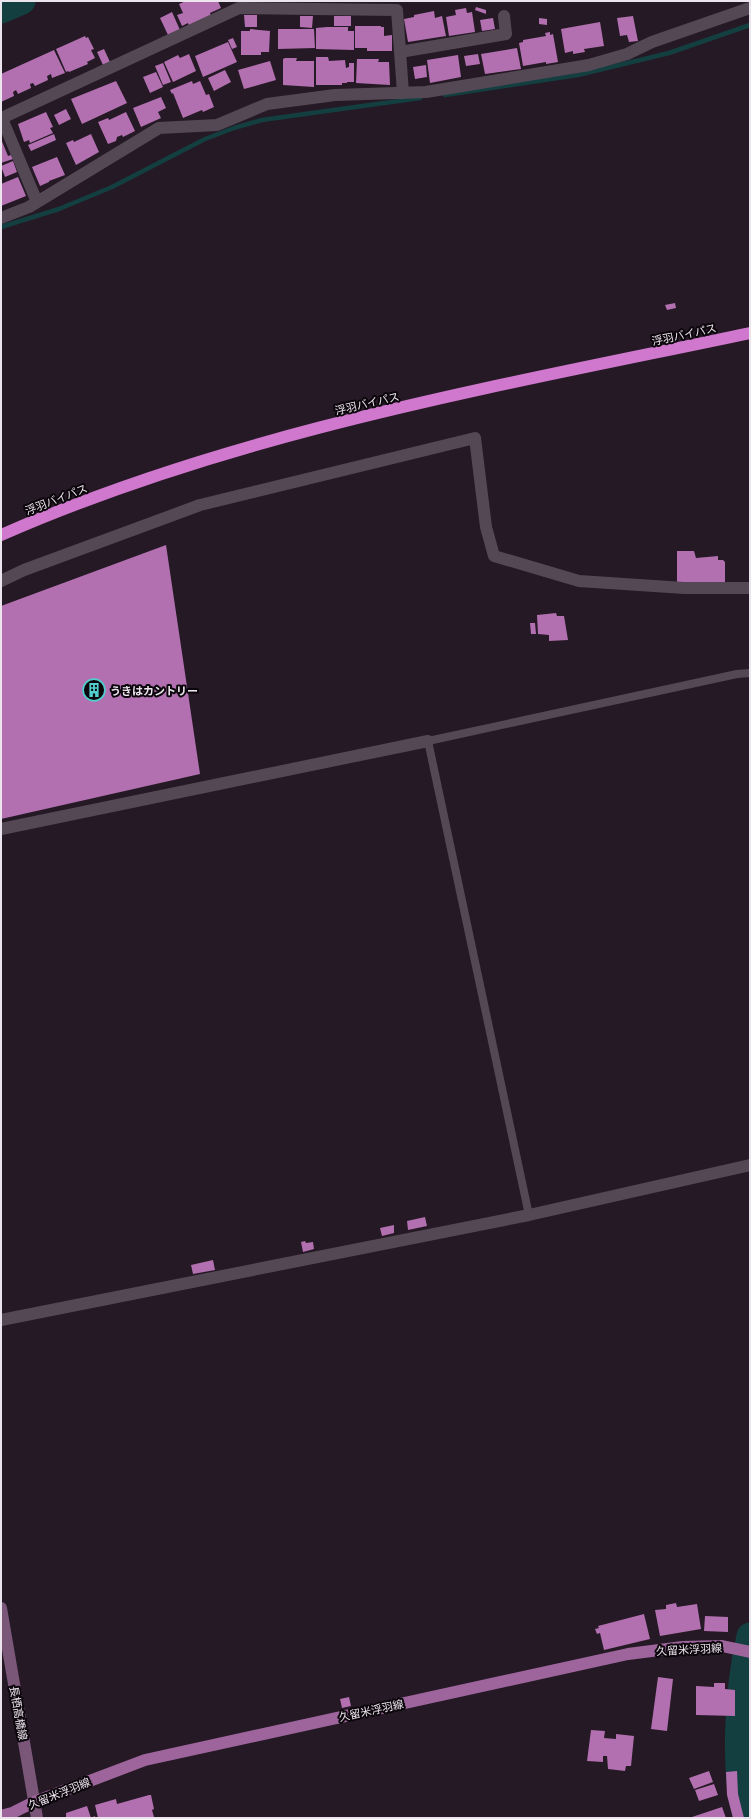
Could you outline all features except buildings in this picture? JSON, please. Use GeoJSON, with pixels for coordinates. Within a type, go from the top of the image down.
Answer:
{"type":"FeatureCollection","features":[{"type":"Feature","properties":{"kind":"highway","name":"浮羽バイパス"},"geometry":{"type":"LineString","coordinates":[[1,535],[46,515],[184,466],[331,425],[466,393],[750,333]]}},
{"type":"Feature","properties":{"kind":"main road","name":"長栖高橋線"},"geometry":{"type":"LineString","coordinates":[[1,1608],[37,1818]]}},
{"type":"Feature","properties":{"kind":"main road","name":"久留米浮羽線"},"geometry":{"type":"LineString","coordinates":[[1,1816],[145,1760],[227,1741],[628,1654],[683,1647],[722,1646],[750,1652]]}},
{"type":"Feature","properties":{"kind":"street"},"geometry":{"type":"LineString","coordinates":[[37,202],[3,121],[6,116],[239,8],[396,10],[403,93]]}},
{"type":"Feature","properties":{"kind":"street"},"geometry":{"type":"LineString","coordinates":[[1,218],[29,207],[159,128],[217,125],[267,104],[335,95],[426,92],[589,65],[627,54],[652,42],[750,8]]}},
{"type":"Feature","properties":{"kind":"street"},"geometry":{"type":"LineString","coordinates":[[400,52],[506,34],[504,16]]}},
{"type":"Feature","properties":{"kind":"street"},"geometry":{"type":"LineString","coordinates":[[1,581],[24,570],[200,505],[475,438],[486,527],[494,556],[579,580],[684,588],[750,588]]}},
{"type":"Feature","properties":{"kind":"street"},"geometry":{"type":"LineString","coordinates":[[1,829],[428,741]]}},
{"type":"Feature","properties":{"kind":"street"},"geometry":{"type":"LineString","coordinates":[[1,1320],[529,1215],[750,1165]]}},
{"type":"Feature","properties":{"kind":"lane"},"geometry":{"type":"LineString","coordinates":[[529,1215],[428,741],[750,673]]}},
{"type":"Feature","properties":{"kind":"waterway"},"geometry":{"type":"LineString","coordinates":[[1,10],[22,1]]}},
{"type":"Feature","properties":{"kind":"waterway"},"geometry":{"type":"LineString","coordinates":[[445,95],[578,75],[669,53],[750,25]]}},
{"type":"Feature","properties":{"kind":"waterway"},"geometry":{"type":"LineString","coordinates":[[1,227],[59,209],[112,187],[205,139],[234,128],[262,120],[420,98]]}},
{"type":"Feature","properties":{"kind":"waterway"},"geometry":{"type":"LineString","coordinates":[[747,1818],[742,1799],[738,1752],[740,1702],[750,1636]]}},
{"type":"Feature","properties":{"kind":"place","name":"うきはカントリー"},"geometry":{"type":"Point","coordinates":[94,690]}}]}
